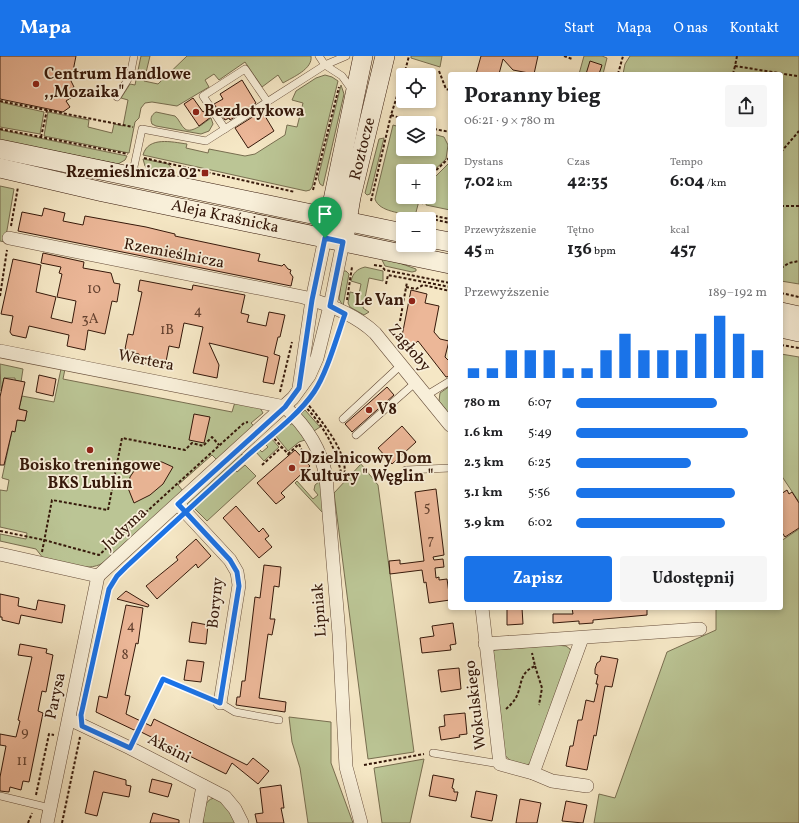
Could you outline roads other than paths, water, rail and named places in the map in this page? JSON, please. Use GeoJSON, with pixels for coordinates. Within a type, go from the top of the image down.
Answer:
{"type":"FeatureCollection","features":[{"type":"Feature","properties":{"kind":"main road","name":"Roztocze"},"geometry":{"type":"LineString","coordinates":[[343,242],[338,219],[363,56]]}},
{"type":"Feature","properties":{"kind":"main road","name":"Roztocze"},"geometry":{"type":"LineString","coordinates":[[325,238],[338,219],[385,56]]}},
{"type":"Feature","properties":{"kind":"main road","name":"Aleja Kraśnicka"},"geometry":{"type":"LineString","coordinates":[[0,149],[396,231]]}},
{"type":"Feature","properties":{"kind":"main road","name":"Aleja Kraśnicka"},"geometry":{"type":"LineString","coordinates":[[0,168],[82,187],[448,264]]}},
{"type":"Feature","properties":{"kind":"main road"},"geometry":{"type":"LineString","coordinates":[[436,239],[448,242]]}},
{"type":"Feature","properties":{"kind":"main road"},"geometry":{"type":"LineString","coordinates":[[783,312],[799,316]]}},
{"type":"Feature","properties":{"kind":"main road"},"geometry":{"type":"LineString","coordinates":[[783,328],[799,332]]}},
{"type":"Feature","properties":{"kind":"street","name":"Rzemieślnicza"},"geometry":{"type":"LineString","coordinates":[[9,238],[312,300],[330,306]]}},
{"type":"Feature","properties":{"kind":"street","name":"Judyma"},"geometry":{"type":"LineString","coordinates":[[98,576],[178,504],[289,411],[299,388],[312,300],[325,238]]}},
{"type":"Feature","properties":{"kind":"street","name":"Judyma"},"geometry":{"type":"LineString","coordinates":[[299,388],[309,376],[317,358],[330,306],[343,242]]}},
{"type":"Feature","properties":{"kind":"street","name":"Zagłoby"},"geometry":{"type":"LineString","coordinates":[[330,306],[365,324],[372,330],[448,422]]}},
{"type":"Feature","properties":{"kind":"street","name":"Wertera"},"geometry":{"type":"LineString","coordinates":[[0,351],[289,411]]}},
{"type":"Feature","properties":{"kind":"street","name":"Lipniak"},"geometry":{"type":"LineString","coordinates":[[289,411],[311,436],[324,464],[327,483],[339,634],[346,767],[361,823]]}},
{"type":"Feature","properties":{"kind":"street","name":"Boryny"},"geometry":{"type":"LineString","coordinates":[[178,504],[230,560],[237,572],[239,586],[220,703]]}},
{"type":"Feature","properties":{"kind":"street"},"geometry":{"type":"LineString","coordinates":[[0,554],[98,576]]}},
{"type":"Feature","properties":{"kind":"street","name":"Parysa"},"geometry":{"type":"LineString","coordinates":[[47,823],[98,576]]}},
{"type":"Feature","properties":{"kind":"street","name":"Wokulskiego"},"geometry":{"type":"LineString","coordinates":[[482,610],[500,764],[533,773],[552,781],[587,786]]}},
{"type":"Feature","properties":{"kind":"street"},"geometry":{"type":"LineString","coordinates":[[485,644],[700,629]]}},
{"type":"Feature","properties":{"kind":"street"},"geometry":{"type":"LineString","coordinates":[[533,773],[582,638]]}},
{"type":"Feature","properties":{"kind":"street","name":"Aksini"},"geometry":{"type":"LineString","coordinates":[[69,719],[130,748],[225,797],[235,809],[242,823]]}},
{"type":"Feature","properties":{"kind":"street"},"geometry":{"type":"LineString","coordinates":[[196,823],[203,786]]}},
{"type":"Feature","properties":{"kind":"lane"},"geometry":{"type":"LineString","coordinates":[[117,97],[130,76],[134,56]]}},
{"type":"Feature","properties":{"kind":"lane"},"geometry":{"type":"LineString","coordinates":[[320,56],[325,65],[342,76],[356,95]]}},
{"type":"Feature","properties":{"kind":"lane"},"geometry":{"type":"LineString","coordinates":[[132,176],[142,129],[206,141],[325,65],[346,56]]}},
{"type":"Feature","properties":{"kind":"lane"},"geometry":{"type":"LineString","coordinates":[[225,129],[203,96],[218,86],[245,69],[267,101]]}},
{"type":"Feature","properties":{"kind":"lane"},"geometry":{"type":"LineString","coordinates":[[121,74],[130,76]]}},
{"type":"Feature","properties":{"kind":"lane"},"geometry":{"type":"LineString","coordinates":[[343,419],[401,365]]}},
{"type":"Feature","properties":{"kind":"lane"},"geometry":{"type":"LineString","coordinates":[[356,435],[416,382]]}},
{"type":"Feature","properties":{"kind":"lane"},"geometry":{"type":"LineString","coordinates":[[427,395],[448,382]]}},
{"type":"Feature","properties":{"kind":"lane"},"geometry":{"type":"LineString","coordinates":[[406,470],[448,468]]}},
{"type":"Feature","properties":{"kind":"lane"},"geometry":{"type":"LineString","coordinates":[[220,703],[236,712],[278,720]]}},
{"type":"Feature","properties":{"kind":"lane"},"geometry":{"type":"LineString","coordinates":[[433,753],[500,764]]}},
{"type":"Feature","properties":{"kind":"lane"},"geometry":{"type":"LineString","coordinates":[[0,796],[50,808]]}},
{"type":"Feature","properties":{"kind":"place","name":"Centrum Handlowe ,,Mozaika\""},"geometry":{"type":"Point","coordinates":[36,84]}},
{"type":"Feature","properties":{"kind":"place","name":"Bezdotykowa"},"geometry":{"type":"Point","coordinates":[196,112]}},
{"type":"Feature","properties":{"kind":"place","name":"Rzemieślnicza 02"},"geometry":{"type":"Point","coordinates":[205,173]}},
{"type":"Feature","properties":{"kind":"place","name":"Le Van"},"geometry":{"type":"Point","coordinates":[412,301]}},
{"type":"Feature","properties":{"kind":"place","name":"V8"},"geometry":{"type":"Point","coordinates":[369,410]}},
{"type":"Feature","properties":{"kind":"place","name":"Boisko treningowe BKS Lublin"},"geometry":{"type":"Point","coordinates":[90,450]}},
{"type":"Feature","properties":{"kind":"place","name":"Dzielnicowy Dom Kultury \" Węglin \""},"geometry":{"type":"Point","coordinates":[292,468]}}]}
